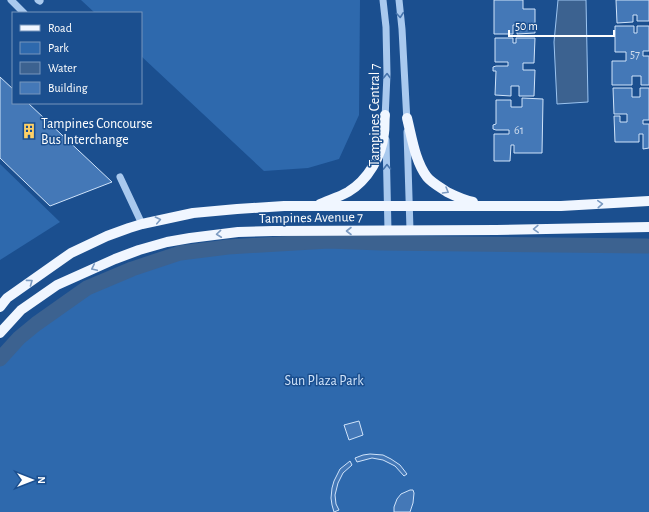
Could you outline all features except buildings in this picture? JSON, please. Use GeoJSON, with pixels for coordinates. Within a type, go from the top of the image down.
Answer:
{"type":"FeatureCollection","features":[{"type":"Feature","properties":{"kind":"main road"},"geometry":{"type":"LineString","coordinates":[[312,206],[337,198],[348,192],[366,176],[378,156],[384,134],[385,115]]}},
{"type":"Feature","properties":{"kind":"main road"},"geometry":{"type":"LineString","coordinates":[[406,118],[416,154],[427,177],[440,188],[466,201],[486,206]]}},
{"type":"Feature","properties":{"kind":"main road","name":"Tampines Avenue 7"},"geometry":{"type":"LineString","coordinates":[[0,307],[7,298],[71,253],[107,236],[142,224],[193,213],[256,207],[561,206],[646,200]]}},
{"type":"Feature","properties":{"kind":"main road","name":"Tampines Avenue 7"},"geometry":{"type":"LineString","coordinates":[[0,333],[21,310],[57,286],[115,259],[167,242],[238,232],[649,227]]}},
{"type":"Feature","properties":{"kind":"street"},"geometry":{"type":"LineString","coordinates":[[11,0],[23,12]]}},
{"type":"Feature","properties":{"kind":"street","name":"Tampines Central 7"},"geometry":{"type":"LineString","coordinates":[[383,0],[386,27],[387,74],[385,115],[388,231]]}},
{"type":"Feature","properties":{"kind":"street"},"geometry":{"type":"LineString","coordinates":[[399,0],[402,29],[410,230]]}},
{"type":"Feature","properties":{"kind":"street"},"geometry":{"type":"LineString","coordinates":[[120,177],[142,224]]}},
{"type":"Feature","properties":{"kind":"green space"},"geometry":{"type":"Polygon","coordinates":[[[81,0],[360,0],[359,115],[339,159],[308,168],[264,171],[142,57],[142,12],[94,12],[81,0]]]}},
{"type":"Feature","properties":{"kind":"green space"},"geometry":{"type":"Polygon","coordinates":[[[0,164],[60,222],[0,260],[0,164]]]}},
{"type":"Feature","properties":{"kind":"green space","name":"Sun Plaza Park"},"geometry":{"type":"Polygon","coordinates":[[[649,248],[649,512],[0,512],[0,363],[12,351],[51,317],[65,307],[94,289],[120,276],[163,262],[188,256],[228,249],[649,248]]]}},
{"type":"Feature","properties":{"kind":"water"},"geometry":{"type":"Polygon","coordinates":[[[558,0],[586,0],[588,102],[557,104],[554,42],[558,0]]]}},
{"type":"Feature","properties":{"kind":"waterway"},"geometry":{"type":"LineString","coordinates":[[0,359],[19,338],[36,324],[87,288],[132,269],[180,253],[228,247],[329,241],[647,246]]}},
{"type":"Feature","properties":{"kind":"place","name":"Tampines Concourse Bus Interchange"},"geometry":{"type":"Point","coordinates":[29,131]}}]}
